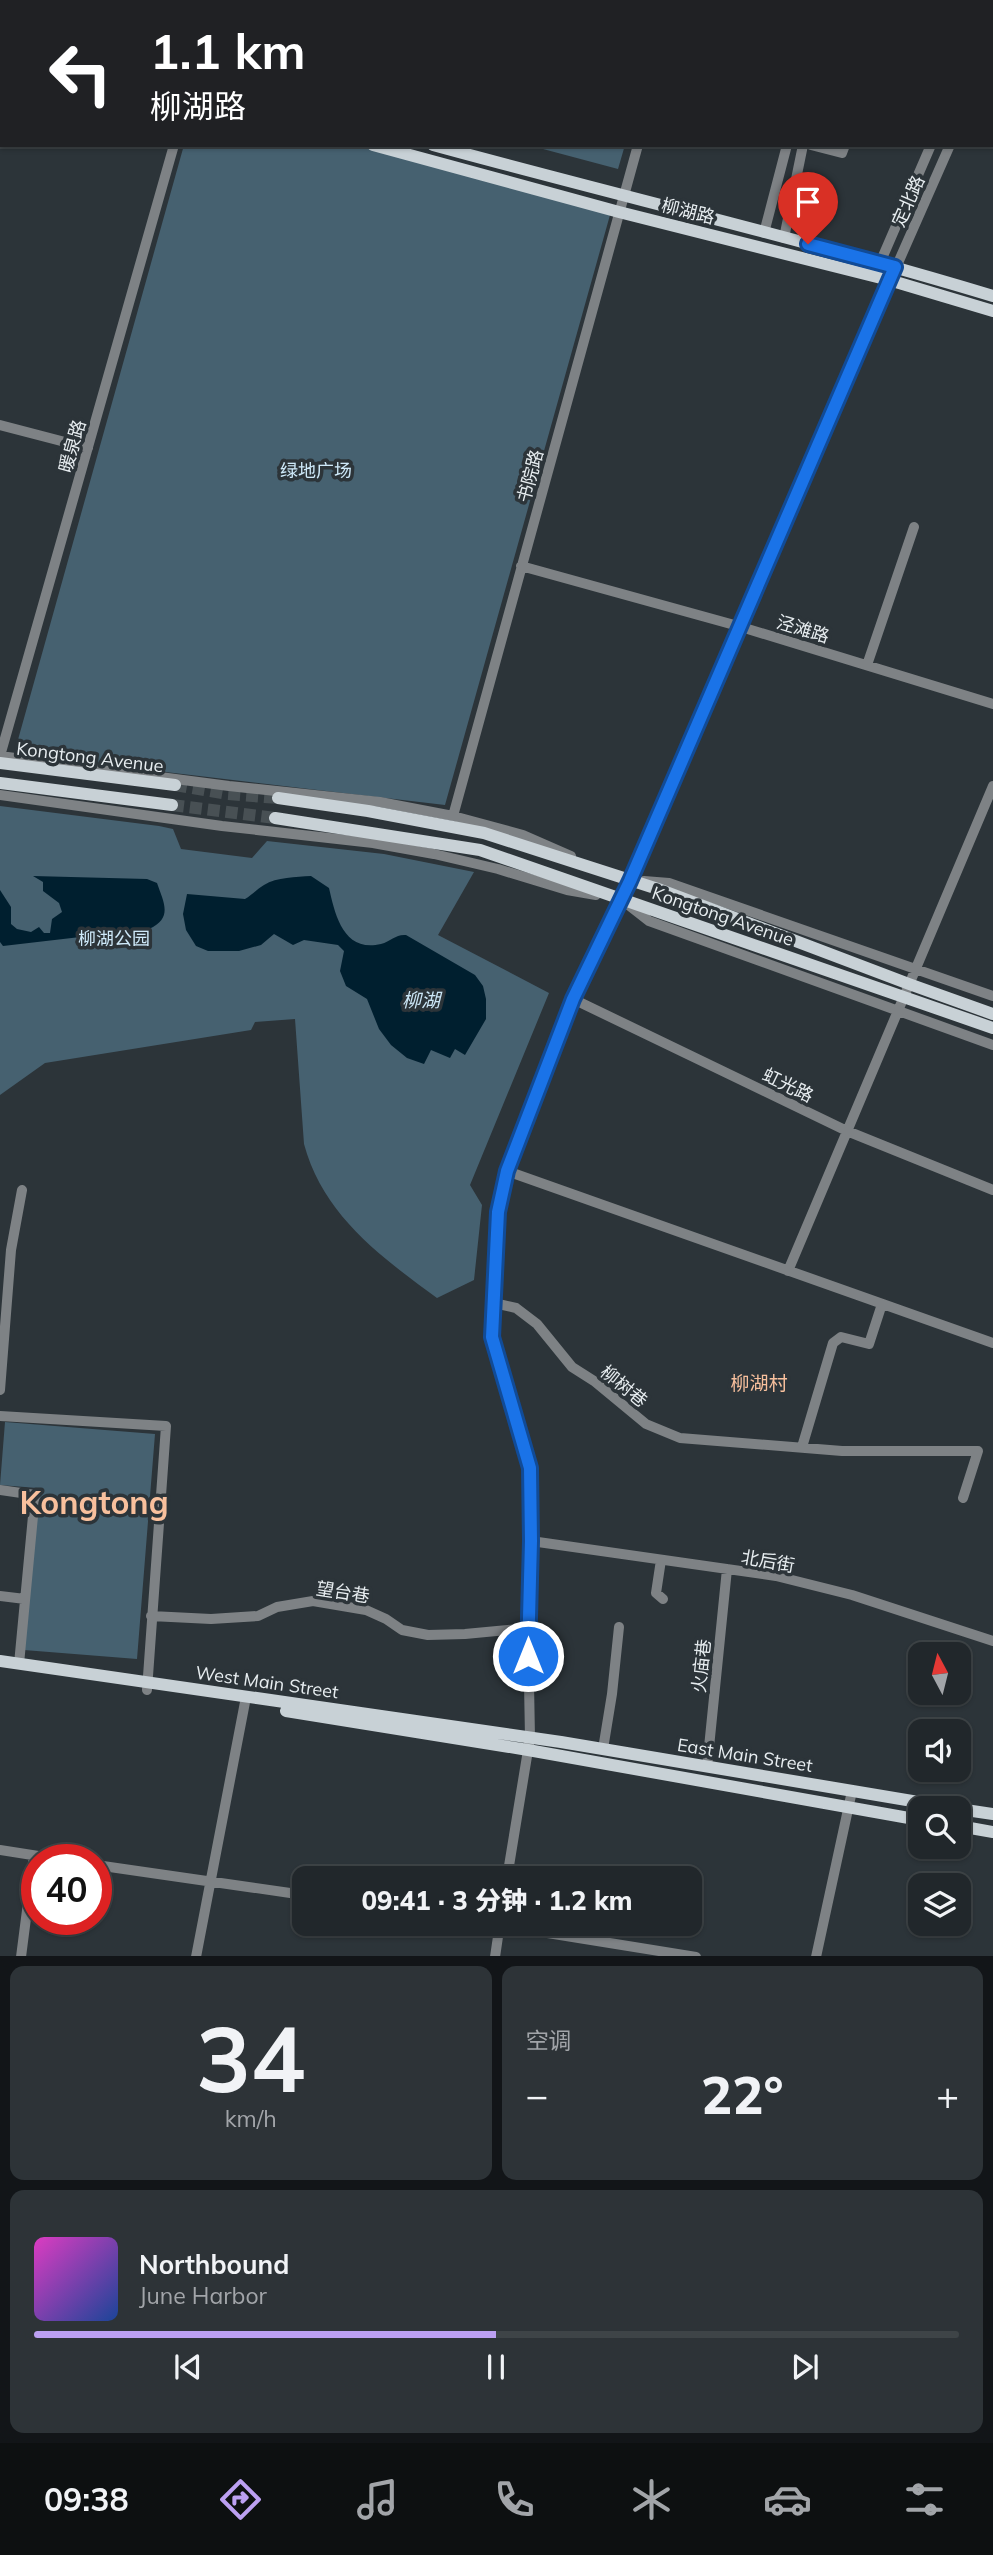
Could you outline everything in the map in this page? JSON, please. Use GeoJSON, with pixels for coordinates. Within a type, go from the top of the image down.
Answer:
{"type":"FeatureCollection","features":[{"type":"Feature","properties":{"kind":"main road","name":"柳湖路"},"geometry":{"type":"LineString","coordinates":[[380,147],[620,212],[889,280],[993,311]]}},
{"type":"Feature","properties":{"kind":"main road","name":"柳湖路"},"geometry":{"type":"LineString","coordinates":[[439,147],[880,262],[993,296]]}},
{"type":"Feature","properties":{"kind":"main road","name":"Kongtong Avenue"},"geometry":{"type":"LineString","coordinates":[[0,764],[175,785]]}},
{"type":"Feature","properties":{"kind":"main road","name":"Kongtong Avenue"},"geometry":{"type":"LineString","coordinates":[[0,783],[172,805]]}},
{"type":"Feature","properties":{"kind":"main road","name":"Kongtong Avenue"},"geometry":{"type":"LineString","coordinates":[[278,798],[368,811],[484,833],[661,890],[993,1028]]}},
{"type":"Feature","properties":{"kind":"main road","name":"Kongtong Avenue"},"geometry":{"type":"LineString","coordinates":[[275,818],[480,850],[621,899],[906,991],[993,1013]]}},
{"type":"Feature","properties":{"kind":"main road","name":"West Main Street"},"geometry":{"type":"LineString","coordinates":[[0,1661],[529,1744]]}},
{"type":"Feature","properties":{"kind":"main road","name":"West Main Street"},"geometry":{"type":"LineString","coordinates":[[0,1669],[148,1686]]}},
{"type":"Feature","properties":{"kind":"main road","name":"East Main Street"},"geometry":{"type":"LineString","coordinates":[[529,1744],[603,1749],[908,1800]]}},
{"type":"Feature","properties":{"kind":"main road","name":"East Main Street"},"geometry":{"type":"LineString","coordinates":[[529,1744],[908,1818]]}},
{"type":"Feature","properties":{"kind":"main road","name":"East Main Street"},"geometry":{"type":"LineString","coordinates":[[971,1810],[993,1814]]}},
{"type":"Feature","properties":{"kind":"main road"},"geometry":{"type":"LineString","coordinates":[[971,1828],[993,1832]]}},
{"type":"Feature","properties":{"kind":"street","name":"暖泉路"},"geometry":{"type":"LineString","coordinates":[[0,756],[173,147]]}},
{"type":"Feature","properties":{"kind":"street","name":"书院路"},"geometry":{"type":"LineString","coordinates":[[453,816],[637,147]]}},
{"type":"Feature","properties":{"kind":"street"},"geometry":{"type":"LineString","coordinates":[[764,233],[786,147]]}},
{"type":"Feature","properties":{"kind":"street"},"geometry":{"type":"LineString","coordinates":[[784,238],[803,147]]}},
{"type":"Feature","properties":{"kind":"street"},"geometry":{"type":"LineString","coordinates":[[819,147],[842,153],[844,147]]}},
{"type":"Feature","properties":{"kind":"street"},"geometry":{"type":"LineString","coordinates":[[880,262],[930,147]]}},
{"type":"Feature","properties":{"kind":"street","name":"定北路"},"geometry":{"type":"LineString","coordinates":[[509,1866],[529,1744],[528,1628],[531,1541],[530,1468],[492,1337],[498,1212],[507,1171],[573,999],[630,881],[738,626],[949,147]]}},
{"type":"Feature","properties":{"kind":"street"},"geometry":{"type":"LineString","coordinates":[[0,425],[88,449]]}},
{"type":"Feature","properties":{"kind":"street"},"geometry":{"type":"LineString","coordinates":[[867,665],[914,527]]}},
{"type":"Feature","properties":{"kind":"street","name":"泾滩路"},"geometry":{"type":"LineString","coordinates":[[521,566],[738,626],[993,704]]}},
{"type":"Feature","properties":{"kind":"street"},"geometry":{"type":"LineString","coordinates":[[0,756],[229,786],[380,802],[453,816],[523,835],[630,881],[670,883],[993,996]]}},
{"type":"Feature","properties":{"kind":"street"},"geometry":{"type":"LineString","coordinates":[[788,1271],[993,786]]}},
{"type":"Feature","properties":{"kind":"street"},"geometry":{"type":"LineString","coordinates":[[0,795],[410,849],[498,869],[567,890],[621,899],[649,921],[993,1045]]}},
{"type":"Feature","properties":{"kind":"street","name":"虹光路"},"geometry":{"type":"LineString","coordinates":[[573,999],[847,1131],[993,1191]]}},
{"type":"Feature","properties":{"kind":"street"},"geometry":{"type":"LineString","coordinates":[[507,1171],[993,1343]]}},
{"type":"Feature","properties":{"kind":"street"},"geometry":{"type":"LineString","coordinates":[[0,1390],[11,1250],[22,1190]]}},
{"type":"Feature","properties":{"kind":"street","name":"柳树巷"},"geometry":{"type":"LineString","coordinates":[[494,1303],[516,1308],[537,1324],[572,1367],[594,1381],[646,1424],[680,1438],[842,1451],[978,1451],[963,1499]]}},
{"type":"Feature","properties":{"kind":"street"},"geometry":{"type":"LineString","coordinates":[[802,1447],[833,1343],[841,1337],[869,1344],[882,1304]]}},
{"type":"Feature","properties":{"kind":"street"},"geometry":{"type":"LineString","coordinates":[[0,1416],[166,1426],[148,1686]]}},
{"type":"Feature","properties":{"kind":"street"},"geometry":{"type":"LineString","coordinates":[[0,1490],[35,1495],[19,1664]]}},
{"type":"Feature","properties":{"kind":"street","name":"北后街"},"geometry":{"type":"LineString","coordinates":[[531,1541],[776,1576],[852,1595],[993,1642]]}},
{"type":"Feature","properties":{"kind":"street"},"geometry":{"type":"LineString","coordinates":[[661,1560],[656,1593],[663,1599]]}},
{"type":"Feature","properties":{"kind":"street","name":"火庙巷"},"geometry":{"type":"LineString","coordinates":[[707,1767],[727,1569]]}},
{"type":"Feature","properties":{"kind":"street"},"geometry":{"type":"LineString","coordinates":[[0,1596],[25,1599]]}},
{"type":"Feature","properties":{"kind":"street","name":"望台巷"},"geometry":{"type":"LineString","coordinates":[[151,1616],[211,1619],[258,1616],[277,1606],[313,1601],[366,1610],[402,1630],[428,1634],[465,1634],[528,1628]]}},
{"type":"Feature","properties":{"kind":"street"},"geometry":{"type":"LineString","coordinates":[[603,1749],[612,1694],[618,1627]]}},
{"type":"Feature","properties":{"kind":"street"},"geometry":{"type":"LineString","coordinates":[[196,1956],[246,1700]]}},
{"type":"Feature","properties":{"kind":"street"},"geometry":{"type":"LineString","coordinates":[[816,1956],[852,1791]]}},
{"type":"Feature","properties":{"kind":"street"},"geometry":{"type":"LineString","coordinates":[[0,1850],[21,1854]]}},
{"type":"Feature","properties":{"kind":"street"},"geometry":{"type":"LineString","coordinates":[[112,1867],[292,1893]]}},
{"type":"Feature","properties":{"kind":"street"},"geometry":{"type":"LineString","coordinates":[[21,1956],[24,1935]]}},
{"type":"Feature","properties":{"kind":"street"},"geometry":{"type":"LineString","coordinates":[[495,1956],[498,1936]]}},
{"type":"Feature","properties":{"kind":"street"},"geometry":{"type":"LineString","coordinates":[[566,1936],[666,1954],[696,1956]]}},
{"type":"Feature","properties":{"kind":"green space","name":"绿地广场"},"geometry":{"type":"Polygon","coordinates":[[[183,147],[364,147],[610,215],[445,805],[14,754],[183,147]]]}},
{"type":"Feature","properties":{"kind":"green space"},"geometry":{"type":"Polygon","coordinates":[[[536,147],[624,147],[618,169],[536,147]]]}},
{"type":"Feature","properties":{"kind":"green space","name":"柳湖公园"},"geometry":{"type":"Polygon","coordinates":[[[0,806],[173,829],[181,849],[252,858],[267,841],[384,854],[474,872],[438,935],[549,993],[470,1185],[482,1205],[474,1280],[437,1298],[375,1250],[340,1213],[325,1192],[304,1144],[295,1019],[255,1022],[251,1030],[45,1063],[0,1095],[0,806]]]}},
{"type":"Feature","properties":{"kind":"green space"},"geometry":{"type":"Polygon","coordinates":[[[5,1422],[155,1434],[137,1659],[24,1650],[37,1488],[0,1485],[5,1422]]]}},
{"type":"Feature","properties":{"kind":"water"},"geometry":{"type":"Polygon","coordinates":[[[33,876],[147,879],[157,883],[164,903],[164,915],[157,925],[149,929],[3,946],[0,942],[0,890],[11,907],[11,924],[17,929],[31,932],[39,927],[44,933],[50,933],[52,919],[62,912],[59,903],[43,891],[43,882],[33,876]]]}},
{"type":"Feature","properties":{"kind":"water","name":"柳湖"},"geometry":{"type":"Polygon","coordinates":[[[311,876],[329,888],[338,920],[349,937],[358,943],[381,944],[406,935],[475,975],[483,986],[486,1019],[465,1055],[455,1049],[450,1058],[431,1050],[424,1064],[407,1058],[391,1045],[379,1029],[367,999],[346,986],[340,971],[344,951],[338,945],[304,940],[293,945],[274,934],[261,945],[239,951],[208,951],[196,946],[186,930],[183,914],[187,894],[245,899],[269,882],[311,876]]]}},
{"type":"Feature","properties":{"kind":"tunnel"},"geometry":{"type":"LineString","coordinates":[[175,785],[227,794],[278,798]]}},
{"type":"Feature","properties":{"kind":"tunnel"},"geometry":{"type":"LineString","coordinates":[[172,805],[275,818]]}},
{"type":"Feature","properties":{"kind":"district","name":"柳湖村"},"geometry":{"type":"Point","coordinates":[759,1383]}},
{"type":"Feature","properties":{"kind":"district","name":"Kongtong"},"geometry":{"type":"Point","coordinates":[94,1502]}},
{"type":"Feature","properties":{"kind":"route"},"geometry":{"type":"LineString","coordinates":[[528,1656],[530,1468],[492,1337],[498,1212],[507,1171],[573,999],[630,881],[895,267],[808,244]]}}]}
